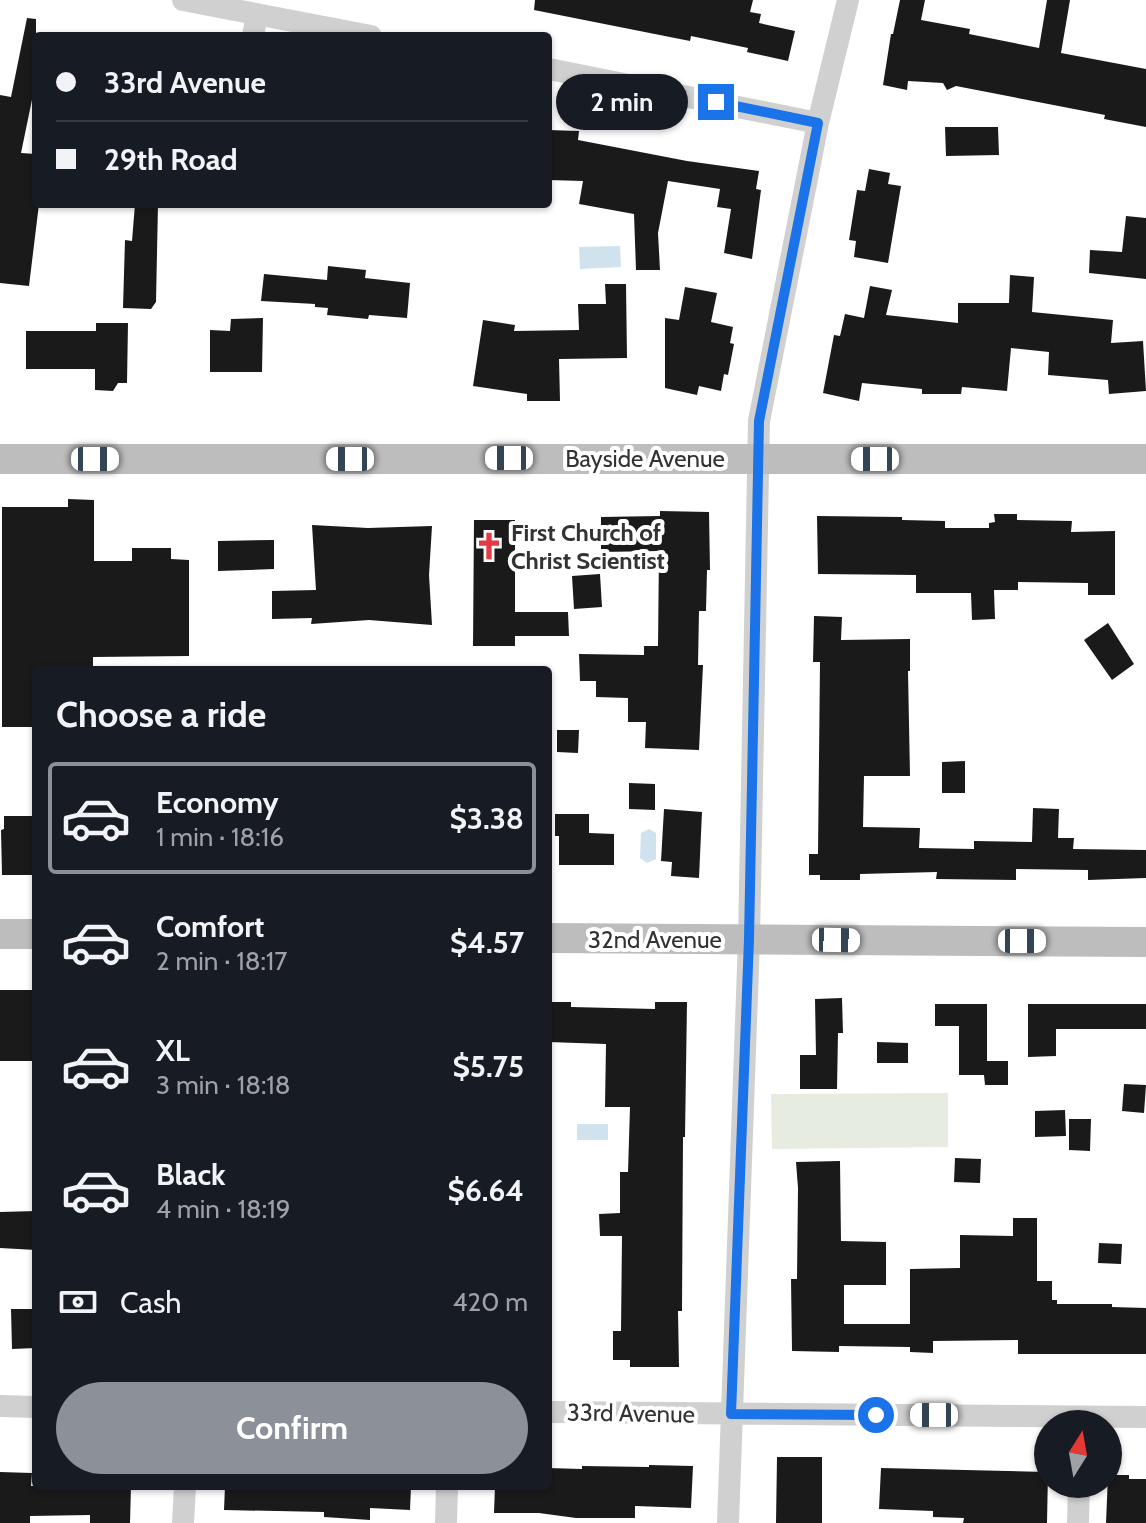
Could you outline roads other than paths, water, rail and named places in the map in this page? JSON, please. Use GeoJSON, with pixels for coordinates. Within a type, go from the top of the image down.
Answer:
{"type":"FeatureCollection","features":[{"type":"Feature","properties":{"kind":"street"},"geometry":{"type":"LineString","coordinates":[[183,0],[255,25],[329,32]]}},
{"type":"Feature","properties":{"kind":"street"},"geometry":{"type":"LineString","coordinates":[[728,1523],[749,939],[759,421],[818,123],[848,0]]}},
{"type":"Feature","properties":{"kind":"street"},"geometry":{"type":"LineString","coordinates":[[552,71],[818,123]]}},
{"type":"Feature","properties":{"kind":"street","name":"Bayside Avenue"},"geometry":{"type":"LineString","coordinates":[[0,459],[1146,459]]}},
{"type":"Feature","properties":{"kind":"street"},"geometry":{"type":"LineString","coordinates":[[0,934],[32,934]]}},
{"type":"Feature","properties":{"kind":"street","name":"32nd Avenue"},"geometry":{"type":"LineString","coordinates":[[552,938],[1146,942]]}},
{"type":"Feature","properties":{"kind":"street"},"geometry":{"type":"LineString","coordinates":[[0,1406],[32,1407]]}},
{"type":"Feature","properties":{"kind":"street","name":"33rd Avenue"},"geometry":{"type":"LineString","coordinates":[[552,1412],[1034,1419]]}},
{"type":"Feature","properties":{"kind":"street","name":"33rd Avenue"},"geometry":{"type":"LineString","coordinates":[[1122,1418],[1146,1417]]}},
{"type":"Feature","properties":{"kind":"street"},"geometry":{"type":"LineString","coordinates":[[183,1523],[185,1490]]}},
{"type":"Feature","properties":{"kind":"street"},"geometry":{"type":"LineString","coordinates":[[446,1523],[447,1490]]}},
{"type":"Feature","properties":{"kind":"street"},"geometry":{"type":"LineString","coordinates":[[1078,1523],[1079,1498]]}},
{"type":"Feature","properties":{"kind":"water"},"geometry":{"type":"Polygon","coordinates":[[[620,246],[621,267],[580,269],[579,247],[620,246]]]}},
{"type":"Feature","properties":{"kind":"water"},"geometry":{"type":"Polygon","coordinates":[[[649,829],[656,833],[656,859],[647,863],[640,858],[641,833],[649,829]]]}},
{"type":"Feature","properties":{"kind":"water"},"geometry":{"type":"Polygon","coordinates":[[[577,1124],[608,1124],[608,1140],[577,1140],[577,1124]]]}},
{"type":"Feature","properties":{"kind":"place","name":"First Church of Christ Scientist"},"geometry":{"type":"Point","coordinates":[489,546]}}]}
